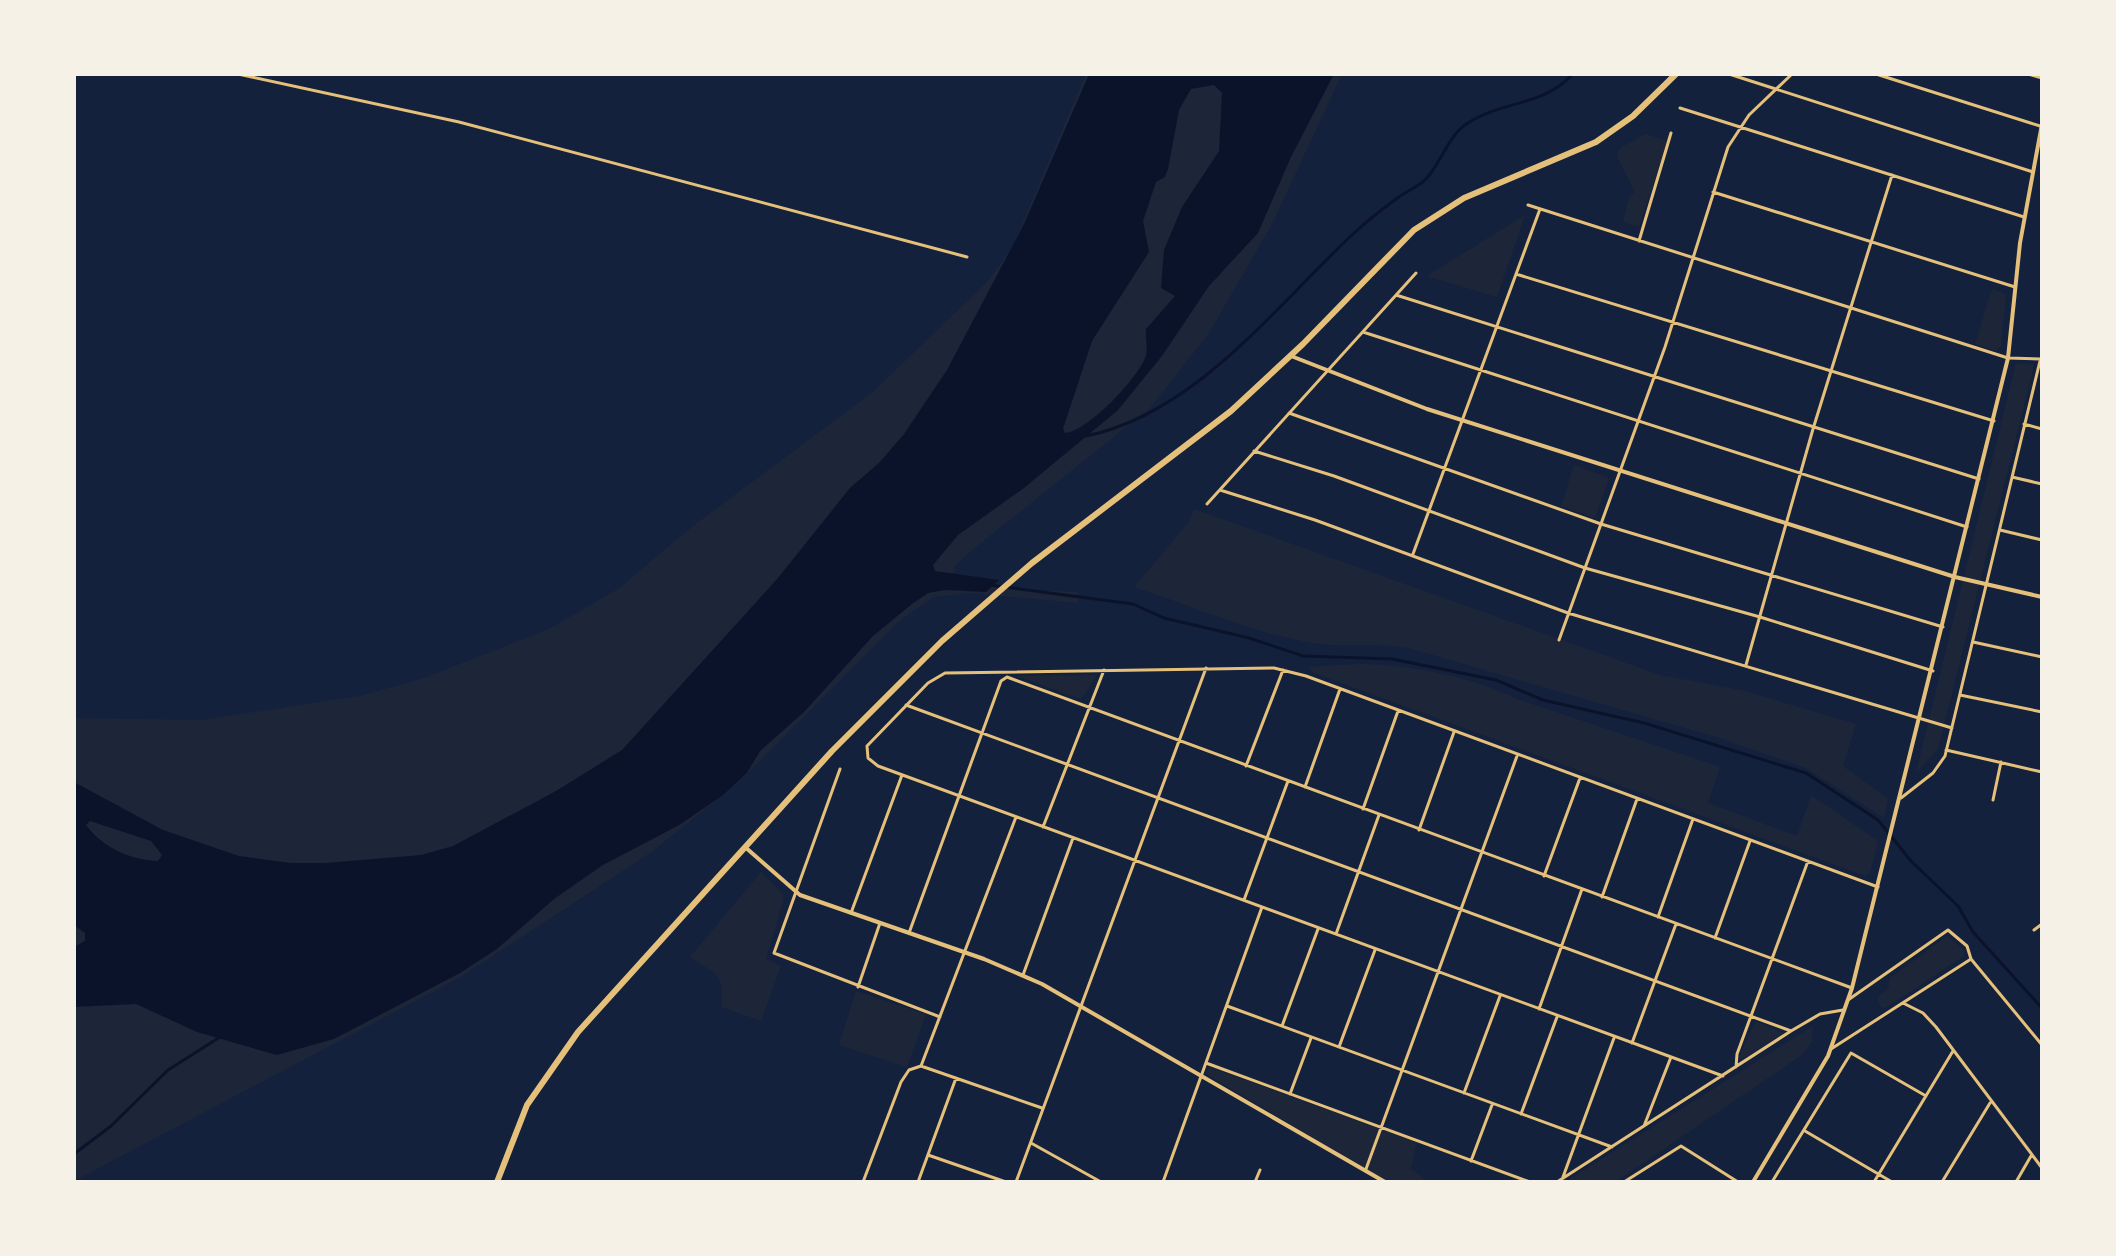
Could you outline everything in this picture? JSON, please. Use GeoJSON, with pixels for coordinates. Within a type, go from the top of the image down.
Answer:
{"type":"FeatureCollection","features":[{"type":"Feature","properties":{"kind":"main road"},"geometry":{"type":"LineString","coordinates":[[497,1182],[527,1105],[556,1061],[858,723],[981,606],[1032,563],[1205,432],[1291,356],[1384,257],[1424,222],[1475,193],[1596,142],[1633,116],[1676,74]]}},
{"type":"Feature","properties":{"kind":"street"},"geometry":{"type":"LineString","coordinates":[[238,74],[459,122],[967,257]]}},
{"type":"Feature","properties":{"kind":"street"},"geometry":{"type":"LineString","coordinates":[[1729,74],[2033,172]]}},
{"type":"Feature","properties":{"kind":"street"},"geometry":{"type":"LineString","coordinates":[[1559,640],[1653,378],[1728,147],[1740,126],[1792,74]]}},
{"type":"Feature","properties":{"kind":"street"},"geometry":{"type":"LineString","coordinates":[[1753,1182],[1831,1049],[1852,988],[1933,671],[2008,358],[2024,217],[2042,125],[1876,74]]}},
{"type":"Feature","properties":{"kind":"street"},"geometry":{"type":"LineString","coordinates":[[2028,74],[2042,78]]}},
{"type":"Feature","properties":{"kind":"street"},"geometry":{"type":"LineString","coordinates":[[1680,108],[2024,217]]}},
{"type":"Feature","properties":{"kind":"street"},"geometry":{"type":"LineString","coordinates":[[1639,241],[1671,133]]}},
{"type":"Feature","properties":{"kind":"street"},"geometry":{"type":"LineString","coordinates":[[1746,665],[1800,472],[1892,175]]}},
{"type":"Feature","properties":{"kind":"street"},"geometry":{"type":"LineString","coordinates":[[1713,192],[2016,287]]}},
{"type":"Feature","properties":{"kind":"street"},"geometry":{"type":"LineString","coordinates":[[1528,205],[2008,358],[2041,359],[1946,750],[1933,773],[1901,798]]}},
{"type":"Feature","properties":{"kind":"street"},"geometry":{"type":"LineString","coordinates":[[1412,555],[1540,209]]}},
{"type":"Feature","properties":{"kind":"street"},"geometry":{"type":"LineString","coordinates":[[1207,504],[1416,273]]}},
{"type":"Feature","properties":{"kind":"street"},"geometry":{"type":"LineString","coordinates":[[1516,274],[1994,421]]}},
{"type":"Feature","properties":{"kind":"street"},"geometry":{"type":"LineString","coordinates":[[1396,295],[1979,479]]}},
{"type":"Feature","properties":{"kind":"street"},"geometry":{"type":"LineString","coordinates":[[1363,332],[1967,527]]}},
{"type":"Feature","properties":{"kind":"street"},"geometry":{"type":"LineString","coordinates":[[1291,356],[1463,420],[1955,577],[2042,597]]}},
{"type":"Feature","properties":{"kind":"street"},"geometry":{"type":"LineString","coordinates":[[1289,413],[1601,524],[1943,627]]}},
{"type":"Feature","properties":{"kind":"street"},"geometry":{"type":"LineString","coordinates":[[2024,424],[2042,429]]}},
{"type":"Feature","properties":{"kind":"street"},"geometry":{"type":"LineString","coordinates":[[1254,451],[1585,568],[1760,617],[1933,671]]}},
{"type":"Feature","properties":{"kind":"street"},"geometry":{"type":"LineString","coordinates":[[2012,477],[2042,484]]}},
{"type":"Feature","properties":{"kind":"street"},"geometry":{"type":"LineString","coordinates":[[1220,490],[1412,555],[1568,613],[1952,728]]}},
{"type":"Feature","properties":{"kind":"street"},"geometry":{"type":"LineString","coordinates":[[2000,530],[2042,540]]}},
{"type":"Feature","properties":{"kind":"street"},"geometry":{"type":"LineString","coordinates":[[1973,642],[2042,657]]}},
{"type":"Feature","properties":{"kind":"street"},"geometry":{"type":"LineString","coordinates":[[1016,1182],[1206,668]]}},
{"type":"Feature","properties":{"kind":"street"},"geometry":{"type":"LineString","coordinates":[[1723,1076],[874,764],[866,754],[871,739],[933,678],[951,672],[1206,668],[1283,670],[1878,887]]}},
{"type":"Feature","properties":{"kind":"street"},"geometry":{"type":"LineString","coordinates":[[1043,827],[1105,670]]}},
{"type":"Feature","properties":{"kind":"street"},"geometry":{"type":"LineString","coordinates":[[1246,766],[1283,670]]}},
{"type":"Feature","properties":{"kind":"street"},"geometry":{"type":"LineString","coordinates":[[909,933],[1004,678],[1852,988]]}},
{"type":"Feature","properties":{"kind":"street"},"geometry":{"type":"LineString","coordinates":[[1305,787],[1340,689]]}},
{"type":"Feature","properties":{"kind":"street"},"geometry":{"type":"LineString","coordinates":[[1960,695],[2042,712]]}},
{"type":"Feature","properties":{"kind":"street"},"geometry":{"type":"LineString","coordinates":[[906,705],[1791,1031]]}},
{"type":"Feature","properties":{"kind":"street"},"geometry":{"type":"LineString","coordinates":[[1363,809],[1398,711]]}},
{"type":"Feature","properties":{"kind":"street"},"geometry":{"type":"LineString","coordinates":[[1419,830],[1454,732]]}},
{"type":"Feature","properties":{"kind":"street"},"geometry":{"type":"LineString","coordinates":[[1946,750],[2042,772]]}},
{"type":"Feature","properties":{"kind":"street"},"geometry":{"type":"LineString","coordinates":[[1366,1169],[1517,755]]}},
{"type":"Feature","properties":{"kind":"street"},"geometry":{"type":"LineString","coordinates":[[1993,800],[2001,762]]}},
{"type":"Feature","properties":{"kind":"street"},"geometry":{"type":"LineString","coordinates":[[840,769],[774,953],[940,1017]]}},
{"type":"Feature","properties":{"kind":"street"},"geometry":{"type":"LineString","coordinates":[[851,913],[902,775]]}},
{"type":"Feature","properties":{"kind":"street"},"geometry":{"type":"LineString","coordinates":[[1544,876],[1580,778]]}},
{"type":"Feature","properties":{"kind":"street"},"geometry":{"type":"LineString","coordinates":[[1244,900],[1288,781]]}},
{"type":"Feature","properties":{"kind":"street"},"geometry":{"type":"LineString","coordinates":[[1602,897],[1637,799]]}},
{"type":"Feature","properties":{"kind":"street"},"geometry":{"type":"LineString","coordinates":[[1336,934],[1379,815]]}},
{"type":"Feature","properties":{"kind":"street"},"geometry":{"type":"LineString","coordinates":[[921,1066],[1016,816]]}},
{"type":"Feature","properties":{"kind":"street"},"geometry":{"type":"LineString","coordinates":[[1658,917],[1693,819]]}},
{"type":"Feature","properties":{"kind":"street"},"geometry":{"type":"LineString","coordinates":[[1023,975],[1073,838]]}},
{"type":"Feature","properties":{"kind":"street"},"geometry":{"type":"LineString","coordinates":[[1715,938],[1750,841]]}},
{"type":"Feature","properties":{"kind":"street"},"geometry":{"type":"LineString","coordinates":[[745,847],[794,893],[1023,975],[1385,1182]]}},
{"type":"Feature","properties":{"kind":"street"},"geometry":{"type":"LineString","coordinates":[[1736,1067],[1737,1054],[1808,861]]}},
{"type":"Feature","properties":{"kind":"street"},"geometry":{"type":"LineString","coordinates":[[1539,1009],[1582,889]]}},
{"type":"Feature","properties":{"kind":"street"},"geometry":{"type":"LineString","coordinates":[[1163,1182],[1262,907]]}},
{"type":"Feature","properties":{"kind":"street"},"geometry":{"type":"LineString","coordinates":[[858,987],[880,923]]}},
{"type":"Feature","properties":{"kind":"street"},"geometry":{"type":"LineString","coordinates":[[1632,1043],[1676,924]]}},
{"type":"Feature","properties":{"kind":"street"},"geometry":{"type":"LineString","coordinates":[[2034,930],[2042,924]]}},
{"type":"Feature","properties":{"kind":"street"},"geometry":{"type":"LineString","coordinates":[[1282,1026],[1318,928]]}},
{"type":"Feature","properties":{"kind":"street"},"geometry":{"type":"LineString","coordinates":[[1848,1000],[1945,931],[1951,931],[1967,946],[1971,959],[2042,1045]]}},
{"type":"Feature","properties":{"kind":"street"},"geometry":{"type":"LineString","coordinates":[[1339,1047],[1376,949]]}},
{"type":"Feature","properties":{"kind":"street"},"geometry":{"type":"LineString","coordinates":[[1831,1049],[1971,959]]}},
{"type":"Feature","properties":{"kind":"street"},"geometry":{"type":"LineString","coordinates":[[1464,1093],[1500,994]]}},
{"type":"Feature","properties":{"kind":"street"},"geometry":{"type":"LineString","coordinates":[[1903,1003],[1930,1020],[2042,1168]]}},
{"type":"Feature","properties":{"kind":"street"},"geometry":{"type":"LineString","coordinates":[[1227,1006],[1612,1147]]}},
{"type":"Feature","properties":{"kind":"street"},"geometry":{"type":"LineString","coordinates":[[1557,1182],[1791,1031],[1820,1014],[1846,1009]]}},
{"type":"Feature","properties":{"kind":"street"},"geometry":{"type":"LineString","coordinates":[[1521,1114],[1558,1016]]}},
{"type":"Feature","properties":{"kind":"street"},"geometry":{"type":"LineString","coordinates":[[1290,1094],[1311,1037]]}},
{"type":"Feature","properties":{"kind":"street"},"geometry":{"type":"LineString","coordinates":[[1563,1177],[1615,1037]]}},
{"type":"Feature","properties":{"kind":"street"},"geometry":{"type":"LineString","coordinates":[[1874,1182],[1953,1051]]}},
{"type":"Feature","properties":{"kind":"street"},"geometry":{"type":"LineString","coordinates":[[1773,1182],[1851,1053],[1926,1096]]}},
{"type":"Feature","properties":{"kind":"street"},"geometry":{"type":"LineString","coordinates":[[1644,1126],[1671,1057]]}},
{"type":"Feature","properties":{"kind":"street"},"geometry":{"type":"LineString","coordinates":[[1206,1063],[1530,1182]]}},
{"type":"Feature","properties":{"kind":"street"},"geometry":{"type":"LineString","coordinates":[[863,1182],[901,1082],[909,1070],[921,1066],[1042,1108]]}},
{"type":"Feature","properties":{"kind":"street"},"geometry":{"type":"LineString","coordinates":[[918,1182],[956,1078]]}},
{"type":"Feature","properties":{"kind":"street"},"geometry":{"type":"LineString","coordinates":[[1942,1182],[1990,1103]]}},
{"type":"Feature","properties":{"kind":"street"},"geometry":{"type":"LineString","coordinates":[[1471,1161],[1492,1104]]}},
{"type":"Feature","properties":{"kind":"street"},"geometry":{"type":"LineString","coordinates":[[1804,1130],[1892,1182]]}},
{"type":"Feature","properties":{"kind":"street"},"geometry":{"type":"LineString","coordinates":[[1030,1143],[1101,1182]]}},
{"type":"Feature","properties":{"kind":"street"},"geometry":{"type":"LineString","coordinates":[[1624,1182],[1681,1146],[1738,1182]]}},
{"type":"Feature","properties":{"kind":"street"},"geometry":{"type":"LineString","coordinates":[[928,1155],[1006,1182]]}},
{"type":"Feature","properties":{"kind":"street"},"geometry":{"type":"LineString","coordinates":[[2016,1182],[2031,1156]]}},
{"type":"Feature","properties":{"kind":"street"},"geometry":{"type":"LineString","coordinates":[[1255,1182],[1260,1170]]}},
{"type":"Feature","properties":{"kind":"shaded area"},"geometry":{"type":"Polygon","coordinates":[[[1086,74],[1342,74],[1272,224],[1209,333],[1150,408],[977,546],[956,565],[953,574],[1024,590],[1078,592],[1078,603],[970,593],[933,597],[898,622],[740,781],[653,851],[459,978],[74,1181],[74,718],[201,720],[360,696],[424,678],[551,628],[618,589],[693,526],[874,391],[988,281],[1012,248],[1086,74]]]}},
{"type":"Feature","properties":{"kind":"shaded area"},"geometry":{"type":"Polygon","coordinates":[[[1089,74],[1334,74],[1291,157],[1258,233],[1209,286],[1162,356],[1118,410],[1024,488],[958,535],[933,565],[935,571],[999,580],[986,592],[945,590],[928,593],[912,604],[873,636],[804,712],[760,751],[747,773],[723,795],[681,824],[603,865],[554,899],[497,949],[460,973],[334,1039],[277,1055],[197,1032],[136,1004],[74,1007],[74,947],[85,941],[85,933],[74,925],[74,782],[163,830],[239,856],[290,863],[421,855],[453,846],[556,791],[622,750],[778,578],[850,488],[880,462],[904,434],[947,370],[1024,224],[1089,74]],[[1214,85],[1191,89],[1179,110],[1168,169],[1165,177],[1156,182],[1143,221],[1149,252],[1092,341],[1063,429],[1065,433],[1099,414],[1124,389],[1146,355],[1146,329],[1175,296],[1161,288],[1164,250],[1182,207],[1219,151],[1222,93],[1214,85]],[[90,821],[86,825],[93,833],[118,851],[158,861],[162,855],[151,841],[90,821]]]}},
{"type":"Feature","properties":{"kind":"shaded area"},"geometry":{"type":"Polygon","coordinates":[[[1645,134],[1668,141],[1639,227],[1623,222],[1629,198],[1635,192],[1617,156],[1619,149],[1645,134]]]}},
{"type":"Feature","properties":{"kind":"shaded area"},"geometry":{"type":"Polygon","coordinates":[[[1525,215],[1497,297],[1427,276],[1525,215]]]}},
{"type":"Feature","properties":{"kind":"shaded area"},"geometry":{"type":"Polygon","coordinates":[[[1992,289],[2006,294],[2001,346],[1996,351],[1975,344],[1992,289]]]}},
{"type":"Feature","properties":{"kind":"shaded area"},"geometry":{"type":"Polygon","coordinates":[[[2016,363],[2034,365],[1938,749],[1916,773],[2016,363]]]}},
{"type":"Feature","properties":{"kind":"shaded area"},"geometry":{"type":"Polygon","coordinates":[[[1574,465],[1609,478],[1595,518],[1561,506],[1574,465]]]}},
{"type":"Feature","properties":{"kind":"shaded area"},"geometry":{"type":"Polygon","coordinates":[[[1194,509],[1660,675],[1741,690],[1856,724],[1843,766],[1888,799],[1884,818],[1806,768],[1723,739],[1412,649],[1290,639],[1134,587],[1189,522],[1194,509]]]}},
{"type":"Feature","properties":{"kind":"shaded area"},"geometry":{"type":"Polygon","coordinates":[[[1360,664],[1421,669],[1461,678],[1720,767],[1708,803],[1797,836],[1811,795],[1878,841],[1870,873],[1865,876],[1314,673],[1308,667],[1360,664]]]}},
{"type":"Feature","properties":{"kind":"shaded area"},"geometry":{"type":"Polygon","coordinates":[[[1096,675],[1081,699],[1016,676],[1096,675]]]}},
{"type":"Feature","properties":{"kind":"shaded area"},"geometry":{"type":"Polygon","coordinates":[[[761,872],[783,894],[783,902],[766,959],[781,966],[761,1021],[721,1007],[722,988],[717,976],[690,957],[761,872]]]}},
{"type":"Feature","properties":{"kind":"shaded area"},"geometry":{"type":"Polygon","coordinates":[[[1947,936],[1964,950],[1964,956],[1886,1008],[1881,1007],[1877,998],[1888,989],[1890,978],[1947,936]]]}},
{"type":"Feature","properties":{"kind":"shaded area"},"geometry":{"type":"Polygon","coordinates":[[[856,991],[926,1014],[907,1067],[839,1045],[856,991]]]}},
{"type":"Feature","properties":{"kind":"shaded area"},"geometry":{"type":"Polygon","coordinates":[[[1755,1021],[1784,1033],[1739,1058],[1755,1021]]]}},
{"type":"Feature","properties":{"kind":"shaded area"},"geometry":{"type":"Polygon","coordinates":[[[1813,1026],[1812,1042],[1802,1055],[1615,1182],[1565,1182],[1813,1026]]]}},
{"type":"Feature","properties":{"kind":"shaded area"},"geometry":{"type":"Polygon","coordinates":[[[1209,1067],[1417,1142],[1411,1168],[1428,1182],[1388,1182],[1206,1074],[1209,1067]]]}},
{"type":"Feature","properties":{"kind":"waterway"},"geometry":{"type":"LineString","coordinates":[[1086,436],[1126,424],[1163,405],[1198,381],[1264,323],[1358,229],[1426,179],[1454,136],[1465,125],[1492,111],[1548,93],[1573,74]]}},
{"type":"Feature","properties":{"kind":"waterway"},"geometry":{"type":"LineString","coordinates":[[990,585],[1133,604],[1164,618],[1249,638],[1303,656],[1392,659],[1496,680],[1543,700],[1644,723],[1806,773],[1878,820],[1911,861],[1958,906],[1973,932],[2042,1008]]}},
{"type":"Feature","properties":{"kind":"waterway"},"geometry":{"type":"LineString","coordinates":[[74,1154],[111,1126],[168,1070],[220,1037]]}}]}
